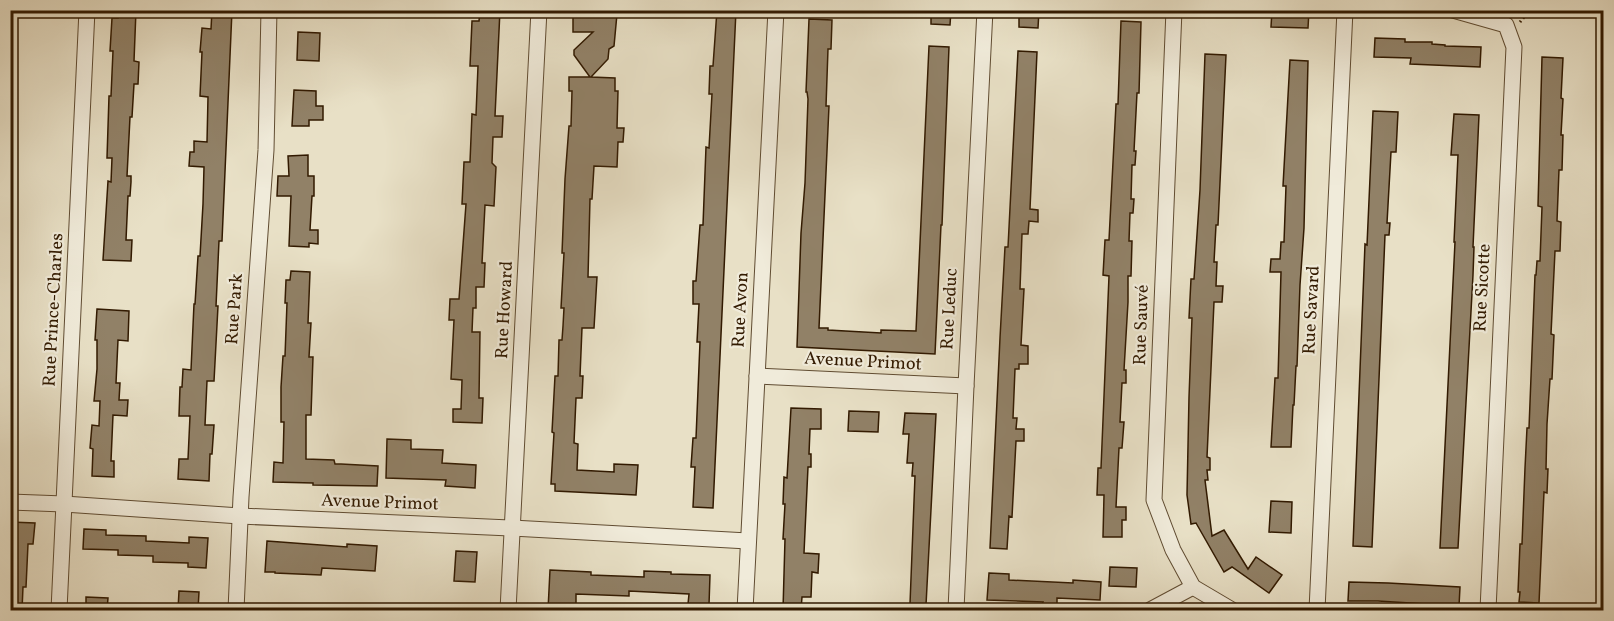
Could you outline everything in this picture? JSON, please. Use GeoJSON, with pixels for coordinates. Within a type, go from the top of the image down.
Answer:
{"type":"FeatureCollection","features":[{"type":"Feature","properties":{"kind":"street","name":"Rue Prince-Charles"},"geometry":{"type":"LineString","coordinates":[[59,610],[87,10]]}},
{"type":"Feature","properties":{"kind":"street","name":"Rue Park"},"geometry":{"type":"LineString","coordinates":[[236,610],[240,516],[266,150],[269,10]]}},
{"type":"Feature","properties":{"kind":"street","name":"Rue Howard"},"geometry":{"type":"LineString","coordinates":[[508,610],[539,10]]}},
{"type":"Feature","properties":{"kind":"street","name":"Rue Avon"},"geometry":{"type":"LineString","coordinates":[[745,610],[776,10]]}},
{"type":"Feature","properties":{"kind":"street","name":"Rue Leduc"},"geometry":{"type":"LineString","coordinates":[[956,610],[986,10]]}},
{"type":"Feature","properties":{"kind":"street","name":"Rue Sauvé"},"geometry":{"type":"LineString","coordinates":[[1174,10],[1154,501],[1173,550],[1193,587]]}},
{"type":"Feature","properties":{"kind":"street","name":"Rue Savard"},"geometry":{"type":"LineString","coordinates":[[1317,610],[1345,10]]}},
{"type":"Feature","properties":{"kind":"street","name":"Rue Sicotte"},"geometry":{"type":"LineString","coordinates":[[1453,10],[1506,24],[1514,47],[1488,610]]}},
{"type":"Feature","properties":{"kind":"street","name":"Avenue Primot"},"geometry":{"type":"LineString","coordinates":[[757,376],[966,386]]}},
{"type":"Feature","properties":{"kind":"street","name":"Avenue Primot"},"geometry":{"type":"LineString","coordinates":[[10,502],[240,516],[747,541]]}},
{"type":"Feature","properties":{"kind":"street"},"geometry":{"type":"LineString","coordinates":[[1150,610],[1193,587],[1233,610]]}},
{"type":"Feature","properties":{"kind":"path"},"geometry":{"type":"LineString","coordinates":[[1517,25],[1530,10]]}},
{"type":"Feature","properties":{"kind":"building"},"geometry":{"type":"Polygon","coordinates":[[[118,10],[136,10],[134,61],[139,62],[138,84],[134,84],[132,117],[130,117],[127,176],[131,176],[131,182],[126,240],[132,240],[131,261],[103,260],[108,181],[111,182],[112,158],[107,158],[113,51],[110,51],[112,18],[118,18],[118,10]]]}},
{"type":"Feature","properties":{"kind":"building"},"geometry":{"type":"Polygon","coordinates":[[[212,10],[232,10],[214,381],[207,381],[205,425],[214,425],[209,481],[178,479],[179,459],[188,459],[190,416],[179,416],[180,387],[182,387],[183,369],[191,370],[203,204],[204,167],[189,166],[190,152],[194,152],[194,141],[207,142],[208,97],[200,96],[202,52],[200,52],[202,28],[211,29],[212,10]]]}},
{"type":"Feature","properties":{"kind":"building"},"geometry":{"type":"Polygon","coordinates":[[[480,10],[500,10],[495,116],[503,116],[502,137],[493,137],[492,163],[496,167],[494,206],[485,205],[482,263],[485,263],[484,287],[476,287],[476,308],[473,308],[472,332],[480,332],[479,398],[483,398],[482,423],[453,422],[453,409],[461,409],[462,380],[451,379],[454,320],[449,320],[450,299],[459,299],[466,204],[462,204],[464,162],[470,162],[472,114],[476,115],[478,66],[470,66],[472,21],[479,21],[480,10]]]}},
{"type":"Feature","properties":{"kind":"building"},"geometry":{"type":"Polygon","coordinates":[[[717,10],[736,10],[713,508],[693,507],[695,467],[691,467],[693,438],[696,438],[700,342],[697,342],[699,304],[693,304],[693,281],[696,281],[700,225],[703,225],[706,147],[709,148],[712,94],[709,94],[710,66],[713,66],[717,10]]]}},
{"type":"Feature","properties":{"kind":"building"},"geometry":{"type":"Polygon","coordinates":[[[931,10],[951,10],[950,25],[931,24],[931,10]]]}},
{"type":"Feature","properties":{"kind":"building"},"geometry":{"type":"Polygon","coordinates":[[[1019,10],[1039,10],[1038,28],[1019,27],[1019,10]]]}},
{"type":"Feature","properties":{"kind":"building"},"geometry":{"type":"Polygon","coordinates":[[[1272,10],[1309,10],[1308,28],[1271,27],[1272,10]]]}},
{"type":"Feature","properties":{"kind":"building"},"geometry":{"type":"Polygon","coordinates":[[[573,12],[617,14],[614,46],[609,49],[608,59],[591,77],[615,78],[615,91],[618,91],[617,128],[624,128],[623,142],[618,142],[617,167],[594,166],[592,199],[590,199],[588,277],[597,277],[594,328],[582,328],[580,376],[583,376],[582,398],[576,398],[574,443],[578,444],[577,470],[614,472],[614,464],[638,465],[636,495],[555,491],[555,484],[551,484],[555,376],[558,376],[559,340],[562,340],[564,308],[561,308],[564,253],[562,253],[572,91],[569,91],[569,77],[590,77],[574,55],[574,50],[593,32],[573,32],[573,12]]]}},
{"type":"Feature","properties":{"kind":"building"},"geometry":{"type":"Polygon","coordinates":[[[809,19],[832,20],[831,49],[828,49],[826,106],[829,106],[819,328],[828,328],[828,330],[881,333],[881,330],[916,331],[929,46],[949,47],[935,354],[797,347],[805,183],[809,19]]]}},
{"type":"Feature","properties":{"kind":"building"},"geometry":{"type":"Polygon","coordinates":[[[1121,21],[1141,22],[1139,93],[1137,93],[1134,151],[1136,151],[1135,165],[1132,165],[1131,199],[1134,199],[1133,213],[1130,213],[1129,241],[1132,241],[1131,276],[1128,276],[1124,370],[1126,370],[1126,383],[1122,383],[1120,422],[1124,422],[1122,448],[1119,448],[1116,507],[1126,507],[1126,520],[1122,520],[1122,537],[1103,537],[1104,495],[1097,495],[1098,468],[1101,468],[1109,276],[1103,275],[1105,240],[1109,240],[1121,21]]]}},
{"type":"Feature","properties":{"kind":"building"},"geometry":{"type":"Polygon","coordinates":[[[298,32],[320,33],[319,61],[297,60],[298,32]]]}},
{"type":"Feature","properties":{"kind":"building"},"geometry":{"type":"Polygon","coordinates":[[[1375,38],[1405,39],[1405,42],[1432,42],[1432,44],[1445,46],[1481,47],[1480,67],[1410,64],[1411,58],[1374,57],[1375,38]]]}},
{"type":"Feature","properties":{"kind":"building"},"geometry":{"type":"Polygon","coordinates":[[[1018,51],[1037,52],[1030,209],[1038,210],[1038,222],[1029,221],[1028,234],[1022,234],[1020,289],[1024,289],[1021,345],[1028,346],[1028,364],[1019,364],[1019,369],[1015,369],[1013,418],[1017,418],[1016,429],[1024,429],[1024,441],[1016,441],[1012,517],[1009,516],[1007,549],[990,548],[1005,247],[1008,247],[1018,51]]]}},
{"type":"Feature","properties":{"kind":"building"},"geometry":{"type":"Polygon","coordinates":[[[1205,54],[1226,55],[1218,225],[1216,225],[1214,262],[1217,262],[1216,286],[1223,286],[1222,302],[1214,302],[1207,457],[1210,458],[1210,470],[1207,470],[1208,480],[1205,480],[1212,536],[1224,530],[1248,569],[1256,557],[1282,575],[1269,593],[1232,567],[1224,572],[1196,523],[1191,524],[1187,495],[1192,318],[1189,318],[1200,190],[1205,54]]]}},
{"type":"Feature","properties":{"kind":"building"},"geometry":{"type":"Polygon","coordinates":[[[1542,57],[1563,58],[1561,135],[1563,135],[1557,221],[1561,222],[1560,251],[1555,251],[1551,334],[1554,335],[1552,379],[1550,379],[1547,424],[1547,493],[1544,492],[1539,603],[1519,602],[1520,592],[1518,592],[1527,428],[1529,428],[1535,275],[1537,261],[1540,261],[1542,207],[1538,206],[1542,57]]]}},
{"type":"Feature","properties":{"kind":"building"},"geometry":{"type":"Polygon","coordinates":[[[1290,60],[1308,61],[1304,228],[1291,447],[1271,447],[1275,378],[1278,378],[1281,272],[1270,272],[1271,259],[1280,259],[1281,242],[1284,242],[1286,186],[1283,186],[1290,60]]]}},
{"type":"Feature","properties":{"kind":"building"},"geometry":{"type":"Polygon","coordinates":[[[294,90],[316,91],[316,106],[323,106],[323,120],[309,120],[309,126],[292,126],[294,90]]]}},
{"type":"Feature","properties":{"kind":"building"},"geometry":{"type":"Polygon","coordinates":[[[1373,111],[1398,112],[1396,152],[1391,152],[1387,223],[1390,223],[1389,235],[1385,235],[1372,547],[1353,546],[1365,244],[1367,245],[1373,111]]]}},
{"type":"Feature","properties":{"kind":"building"},"geometry":{"type":"Polygon","coordinates":[[[1454,114],[1479,115],[1458,548],[1440,548],[1458,155],[1451,155],[1454,114]]]}},
{"type":"Feature","properties":{"kind":"building"},"geometry":{"type":"Polygon","coordinates":[[[308,155],[308,176],[314,176],[310,230],[318,230],[318,244],[309,243],[309,247],[289,246],[291,196],[277,196],[278,176],[289,176],[288,156],[308,155]]]}},
{"type":"Feature","properties":{"kind":"building"},"geometry":{"type":"Polygon","coordinates":[[[291,271],[310,272],[309,357],[313,357],[311,415],[306,415],[306,459],[334,460],[335,464],[378,466],[377,486],[273,482],[274,462],[283,463],[284,422],[281,422],[281,387],[283,356],[285,356],[286,280],[290,280],[291,271]]]}},
{"type":"Feature","properties":{"kind":"building"},"geometry":{"type":"Polygon","coordinates":[[[97,309],[129,311],[128,341],[118,340],[116,383],[120,383],[119,400],[128,400],[127,416],[113,415],[111,461],[114,461],[114,477],[92,476],[93,449],[90,448],[92,425],[99,426],[100,401],[94,401],[97,369],[97,340],[95,340],[97,309]]]}},
{"type":"Feature","properties":{"kind":"building"},"geometry":{"type":"Polygon","coordinates":[[[791,408],[821,409],[821,429],[810,429],[811,467],[808,467],[804,553],[819,554],[818,573],[812,572],[811,597],[802,597],[801,610],[783,610],[784,477],[787,478],[791,408]]]}},
{"type":"Feature","properties":{"kind":"building"},"geometry":{"type":"Polygon","coordinates":[[[849,411],[879,412],[878,432],[848,431],[849,411]]]}},
{"type":"Feature","properties":{"kind":"building"},"geometry":{"type":"Polygon","coordinates":[[[905,413],[936,414],[926,605],[910,604],[915,476],[912,476],[913,463],[907,463],[909,434],[903,434],[905,413]]]}},
{"type":"Feature","properties":{"kind":"building"},"geometry":{"type":"Polygon","coordinates":[[[387,439],[411,440],[411,449],[443,450],[442,463],[476,465],[475,488],[445,486],[446,480],[386,478],[387,439]]]}},
{"type":"Feature","properties":{"kind":"building"},"geometry":{"type":"Polygon","coordinates":[[[1271,501],[1292,502],[1291,533],[1269,532],[1271,501]]]}},
{"type":"Feature","properties":{"kind":"building"},"geometry":{"type":"Polygon","coordinates":[[[10,522],[35,523],[33,544],[28,544],[26,587],[23,587],[22,610],[10,610],[10,522]]]}},
{"type":"Feature","properties":{"kind":"building"},"geometry":{"type":"Polygon","coordinates":[[[84,529],[106,530],[106,535],[146,536],[146,541],[189,543],[189,537],[208,538],[206,568],[188,567],[188,563],[153,562],[153,556],[118,555],[118,550],[83,549],[84,529]]]}},
{"type":"Feature","properties":{"kind":"building"},"geometry":{"type":"Polygon","coordinates":[[[267,541],[347,547],[347,544],[377,546],[375,571],[322,568],[321,575],[265,572],[267,541]]]}},
{"type":"Feature","properties":{"kind":"building"},"geometry":{"type":"Polygon","coordinates":[[[456,551],[477,552],[475,582],[454,581],[456,551]]]}},
{"type":"Feature","properties":{"kind":"building"},"geometry":{"type":"Polygon","coordinates":[[[1110,567],[1137,568],[1136,587],[1109,586],[1110,567]]]}},
{"type":"Feature","properties":{"kind":"building"},"geometry":{"type":"Polygon","coordinates":[[[550,570],[591,572],[591,575],[644,577],[644,571],[710,575],[709,605],[688,604],[689,594],[629,591],[629,596],[576,594],[576,610],[548,610],[550,570]]]}},
{"type":"Feature","properties":{"kind":"building"},"geometry":{"type":"Polygon","coordinates":[[[989,573],[1009,574],[1009,580],[1101,582],[1100,600],[1057,598],[1057,606],[1042,605],[1043,602],[987,600],[989,573]]]}},
{"type":"Feature","properties":{"kind":"building"},"geometry":{"type":"Polygon","coordinates":[[[1349,582],[1460,587],[1459,606],[1348,601],[1349,582]]]}},
{"type":"Feature","properties":{"kind":"building"},"geometry":{"type":"Polygon","coordinates":[[[179,591],[199,592],[198,610],[178,610],[179,591]]]}},
{"type":"Feature","properties":{"kind":"building"},"geometry":{"type":"Polygon","coordinates":[[[86,597],[108,598],[107,610],[86,610],[86,597]]]}}]}
